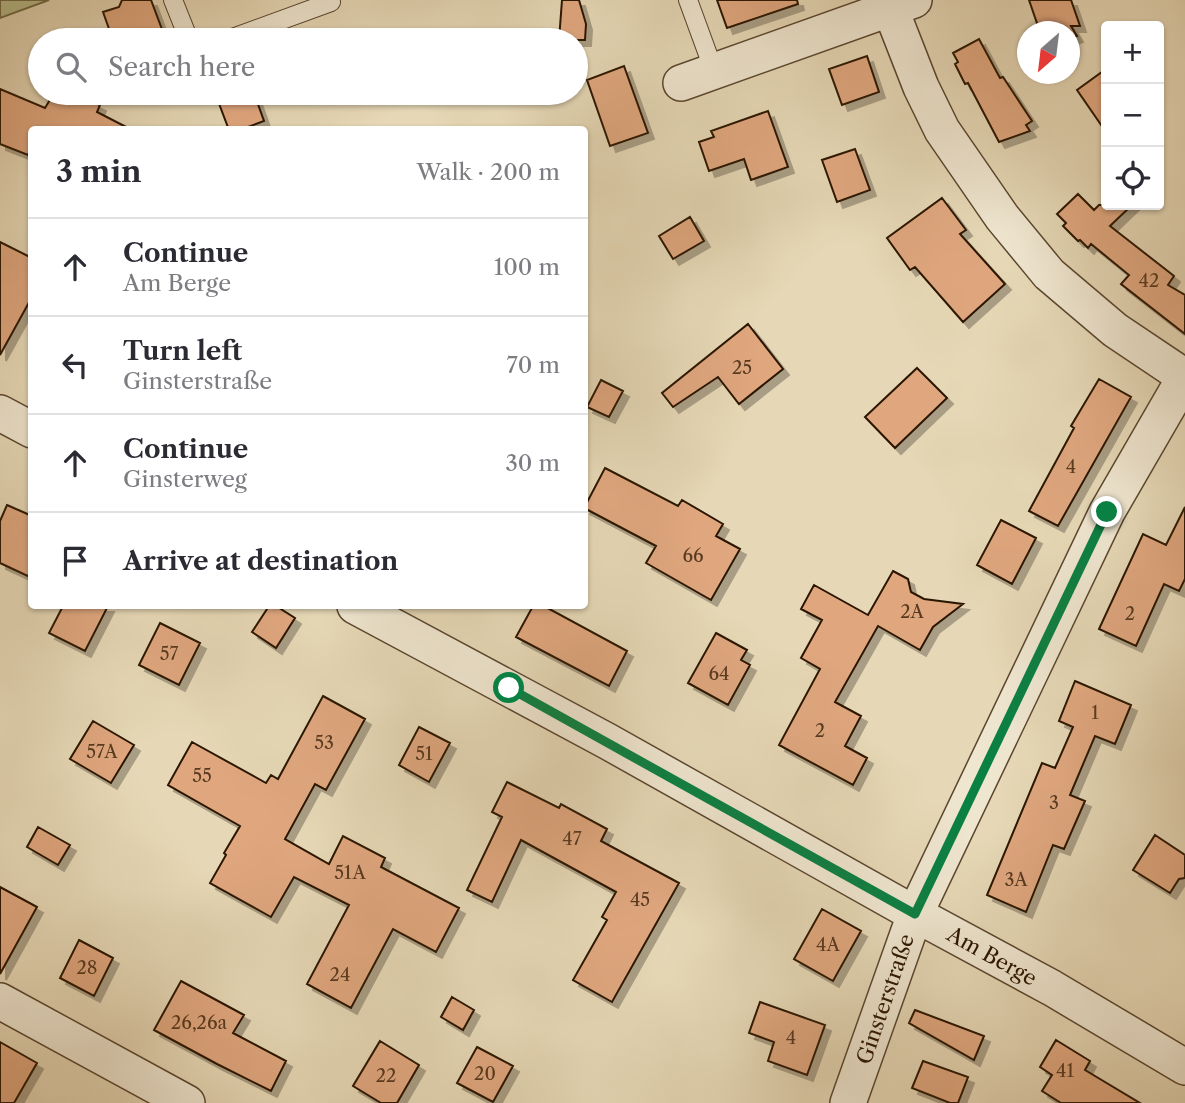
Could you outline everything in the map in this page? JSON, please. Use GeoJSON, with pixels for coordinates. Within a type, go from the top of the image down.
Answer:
{"type":"FeatureCollection","features":[{"type":"Feature","properties":{"kind":"street"},"geometry":{"type":"LineString","coordinates":[[681,83],[897,3],[921,87],[942,130],[1002,217],[1049,274],[1115,331],[1185,377]]}},
{"type":"Feature","properties":{"kind":"street","name":"Ginsterstraße"},"geometry":{"type":"LineString","coordinates":[[848,1103],[915,914],[1107,512],[1185,377]]}},
{"type":"Feature","properties":{"kind":"street"},"geometry":{"type":"LineString","coordinates":[[0,413],[28,428]]}},
{"type":"Feature","properties":{"kind":"street","name":"Am Berge"},"geometry":{"type":"LineString","coordinates":[[361,609],[627,752],[1052,988],[1185,1067]]}},
{"type":"Feature","properties":{"kind":"street"},"geometry":{"type":"LineString","coordinates":[[0,1000],[187,1103]]}},
{"type":"Feature","properties":{"kind":"lane"},"geometry":{"type":"LineString","coordinates":[[173,0],[184,28]]}},
{"type":"Feature","properties":{"kind":"lane"},"geometry":{"type":"LineString","coordinates":[[261,28],[331,2],[330,0]]}},
{"type":"Feature","properties":{"kind":"lane"},"geometry":{"type":"LineString","coordinates":[[688,0],[714,71]]}},
{"type":"Feature","properties":{"kind":"green space"},"geometry":{"type":"Polygon","coordinates":[[[0,0],[49,0],[0,18],[0,0]]]}},
{"type":"Feature","properties":{"kind":"building"},"geometry":{"type":"Polygon","coordinates":[[[122,0],[151,0],[162,28],[109,28],[103,12],[119,7],[122,0]]]}},
{"type":"Feature","properties":{"kind":"building"},"geometry":{"type":"Polygon","coordinates":[[[562,0],[579,0],[586,28],[560,28],[562,0]]]}},
{"type":"Feature","properties":{"kind":"building"},"geometry":{"type":"Polygon","coordinates":[[[717,0],[797,0],[798,4],[727,28],[717,0]]]}},
{"type":"Feature","properties":{"kind":"building"},"geometry":{"type":"Polygon","coordinates":[[[1029,0],[1071,0],[1078,21],[1036,21],[1029,0]]]}},
{"type":"Feature","properties":{"kind":"building"},"geometry":{"type":"Polygon","coordinates":[[[979,39],[1000,78],[1003,77],[1032,121],[1026,125],[1030,131],[999,142],[968,83],[965,84],[955,64],[958,62],[953,53],[979,39]]]}},
{"type":"Feature","properties":{"kind":"building"},"geometry":{"type":"Polygon","coordinates":[[[867,56],[879,92],[842,105],[829,69],[867,56]]]}},
{"type":"Feature","properties":{"kind":"building"},"geometry":{"type":"Polygon","coordinates":[[[624,66],[648,133],[610,146],[588,80],[624,66]]]}},
{"type":"Feature","properties":{"kind":"building"},"geometry":{"type":"Polygon","coordinates":[[[1101,73],[1101,125],[1077,90],[1101,73]]]}},
{"type":"Feature","properties":{"kind":"building"},"geometry":{"type":"Polygon","coordinates":[[[0,89],[28,101],[28,105],[45,108],[47,105],[100,105],[97,112],[124,126],[28,126],[28,155],[0,144],[0,89]]]}},
{"type":"Feature","properties":{"kind":"building"},"geometry":{"type":"Polygon","coordinates":[[[220,105],[258,105],[264,121],[251,126],[227,126],[220,105]]]}},
{"type":"Feature","properties":{"kind":"building"},"geometry":{"type":"Polygon","coordinates":[[[768,111],[788,167],[751,180],[744,159],[709,171],[699,142],[714,137],[711,131],[768,111]]]}},
{"type":"Feature","properties":{"kind":"building"},"geometry":{"type":"Polygon","coordinates":[[[855,149],[870,190],[837,202],[822,160],[855,149]]]}},
{"type":"Feature","properties":{"kind":"building"},"geometry":{"type":"Polygon","coordinates":[[[1078,194],[1094,210],[1101,205],[1101,210],[1127,210],[1110,226],[1174,276],[1168,285],[1185,295],[1185,334],[1121,284],[1129,275],[1091,244],[1088,248],[1078,241],[1063,226],[1066,223],[1057,214],[1078,194]]]}},
{"type":"Feature","properties":{"kind":"building"},"geometry":{"type":"Polygon","coordinates":[[[942,198],[966,230],[960,234],[1005,284],[963,322],[915,267],[910,270],[887,238],[942,198]]]}},
{"type":"Feature","properties":{"kind":"building"},"geometry":{"type":"Polygon","coordinates":[[[690,217],[704,241],[673,259],[659,236],[690,217]]]}},
{"type":"Feature","properties":{"kind":"building"},"geometry":{"type":"Polygon","coordinates":[[[0,242],[28,256],[28,304],[0,355],[0,242]]]}},
{"type":"Feature","properties":{"kind":"building"},"geometry":{"type":"Polygon","coordinates":[[[748,324],[783,369],[739,404],[718,377],[673,407],[662,393],[748,324]]]}},
{"type":"Feature","properties":{"kind":"building"},"geometry":{"type":"Polygon","coordinates":[[[917,368],[947,398],[895,448],[865,417],[917,368]]]}},
{"type":"Feature","properties":{"kind":"building"},"geometry":{"type":"Polygon","coordinates":[[[1099,379],[1131,397],[1058,526],[1029,511],[1074,428],[1071,426],[1099,379]]]}},
{"type":"Feature","properties":{"kind":"building"},"geometry":{"type":"Polygon","coordinates":[[[601,380],[623,391],[609,417],[588,405],[601,380]]]}},
{"type":"Feature","properties":{"kind":"building"},"geometry":{"type":"Polygon","coordinates":[[[605,468],[678,506],[682,500],[723,524],[716,536],[740,549],[711,600],[646,563],[656,546],[588,510],[588,500],[605,468]]]}},
{"type":"Feature","properties":{"kind":"building"},"geometry":{"type":"Polygon","coordinates":[[[7,505],[28,514],[28,576],[0,563],[0,521],[7,505]]]}},
{"type":"Feature","properties":{"kind":"building"},"geometry":{"type":"Polygon","coordinates":[[[1185,507],[1185,579],[1179,591],[1164,584],[1136,646],[1099,629],[1143,534],[1166,545],[1185,507]]]}},
{"type":"Feature","properties":{"kind":"building"},"geometry":{"type":"Polygon","coordinates":[[[1001,520],[1036,538],[1012,584],[977,565],[1001,520]]]}},
{"type":"Feature","properties":{"kind":"building"},"geometry":{"type":"Polygon","coordinates":[[[893,571],[908,579],[911,592],[924,599],[963,604],[933,627],[920,650],[878,626],[835,702],[861,716],[845,746],[867,758],[853,785],[779,745],[820,669],[801,658],[822,620],[801,609],[814,585],[868,615],[893,571]]]}},
{"type":"Feature","properties":{"kind":"building"},"geometry":{"type":"Polygon","coordinates":[[[61,609],[106,609],[85,651],[49,633],[61,609]]]}},
{"type":"Feature","properties":{"kind":"building"},"geometry":{"type":"Polygon","coordinates":[[[267,609],[281,609],[295,618],[276,648],[252,632],[267,609]]]}},
{"type":"Feature","properties":{"kind":"building"},"geometry":{"type":"Polygon","coordinates":[[[531,609],[550,609],[627,651],[609,686],[516,637],[531,609]]]}},
{"type":"Feature","properties":{"kind":"building"},"geometry":{"type":"Polygon","coordinates":[[[160,623],[200,643],[179,685],[139,665],[160,623]]]}},
{"type":"Feature","properties":{"kind":"building"},"geometry":{"type":"Polygon","coordinates":[[[716,633],[747,650],[741,660],[750,665],[728,705],[688,683],[716,633]]]}},
{"type":"Feature","properties":{"kind":"building"},"geometry":{"type":"Polygon","coordinates":[[[1075,681],[1131,705],[1115,744],[1095,736],[1070,795],[1085,801],[1064,849],[1053,845],[1026,912],[987,895],[1042,763],[1055,768],[1073,727],[1059,721],[1075,681]]]}},
{"type":"Feature","properties":{"kind":"building"},"geometry":{"type":"Polygon","coordinates":[[[323,696],[365,719],[326,790],[315,784],[285,839],[329,864],[343,836],[385,858],[381,867],[459,908],[436,952],[393,929],[351,1008],[307,984],[349,905],[294,877],[271,917],[210,883],[240,826],[168,785],[192,742],[266,783],[271,775],[278,779],[323,696]]]}},
{"type":"Feature","properties":{"kind":"building"},"geometry":{"type":"Polygon","coordinates":[[[93,721],[134,745],[111,783],[70,759],[93,721]]]}},
{"type":"Feature","properties":{"kind":"building"},"geometry":{"type":"Polygon","coordinates":[[[419,727],[450,743],[429,782],[399,765],[419,727]]]}},
{"type":"Feature","properties":{"kind":"building"},"geometry":{"type":"Polygon","coordinates":[[[507,782],[559,808],[561,804],[607,829],[601,841],[679,883],[612,1002],[573,980],[607,920],[602,917],[616,892],[521,840],[492,902],[467,890],[502,817],[492,812],[507,782]]]}},
{"type":"Feature","properties":{"kind":"building"},"geometry":{"type":"Polygon","coordinates":[[[38,827],[70,845],[58,865],[27,847],[38,827]]]}},
{"type":"Feature","properties":{"kind":"building"},"geometry":{"type":"Polygon","coordinates":[[[1155,835],[1185,855],[1185,878],[1179,879],[1170,893],[1133,870],[1155,835]]]}},
{"type":"Feature","properties":{"kind":"building"},"geometry":{"type":"Polygon","coordinates":[[[0,887],[37,907],[0,974],[0,887]]]}},
{"type":"Feature","properties":{"kind":"building"},"geometry":{"type":"Polygon","coordinates":[[[822,909],[861,931],[833,981],[794,959],[822,909]]]}},
{"type":"Feature","properties":{"kind":"building"},"geometry":{"type":"Polygon","coordinates":[[[79,940],[113,958],[94,996],[60,978],[79,940]]]}},
{"type":"Feature","properties":{"kind":"building"},"geometry":{"type":"Polygon","coordinates":[[[181,981],[244,1015],[233,1033],[286,1061],[271,1091],[154,1030],[181,981]]]}},
{"type":"Feature","properties":{"kind":"building"},"geometry":{"type":"Polygon","coordinates":[[[452,997],[474,1010],[463,1030],[441,1017],[452,997]]]}},
{"type":"Feature","properties":{"kind":"building"},"geometry":{"type":"Polygon","coordinates":[[[760,1002],[825,1025],[807,1075],[768,1061],[774,1042],[749,1033],[760,1002]]]}},
{"type":"Feature","properties":{"kind":"building"},"geometry":{"type":"Polygon","coordinates":[[[915,1010],[984,1036],[974,1060],[909,1023],[915,1010]]]}},
{"type":"Feature","properties":{"kind":"building"},"geometry":{"type":"Polygon","coordinates":[[[1056,1040],[1090,1061],[1085,1070],[1140,1103],[1061,1103],[1042,1091],[1052,1075],[1040,1067],[1056,1040]]]}},
{"type":"Feature","properties":{"kind":"building"},"geometry":{"type":"Polygon","coordinates":[[[380,1041],[419,1065],[397,1103],[381,1103],[353,1086],[380,1041]]]}},
{"type":"Feature","properties":{"kind":"building"},"geometry":{"type":"Polygon","coordinates":[[[0,1042],[37,1063],[14,1103],[0,1103],[0,1042]]]}},
{"type":"Feature","properties":{"kind":"building"},"geometry":{"type":"Polygon","coordinates":[[[477,1047],[513,1066],[493,1102],[457,1083],[477,1047]]]}},
{"type":"Feature","properties":{"kind":"building"},"geometry":{"type":"Polygon","coordinates":[[[923,1061],[968,1077],[958,1103],[950,1103],[912,1088],[923,1061]]]}},
{"type":"Feature","properties":{"kind":"route"},"geometry":{"type":"LineString","coordinates":[[509,688],[915,914],[1107,512]]}}]}
